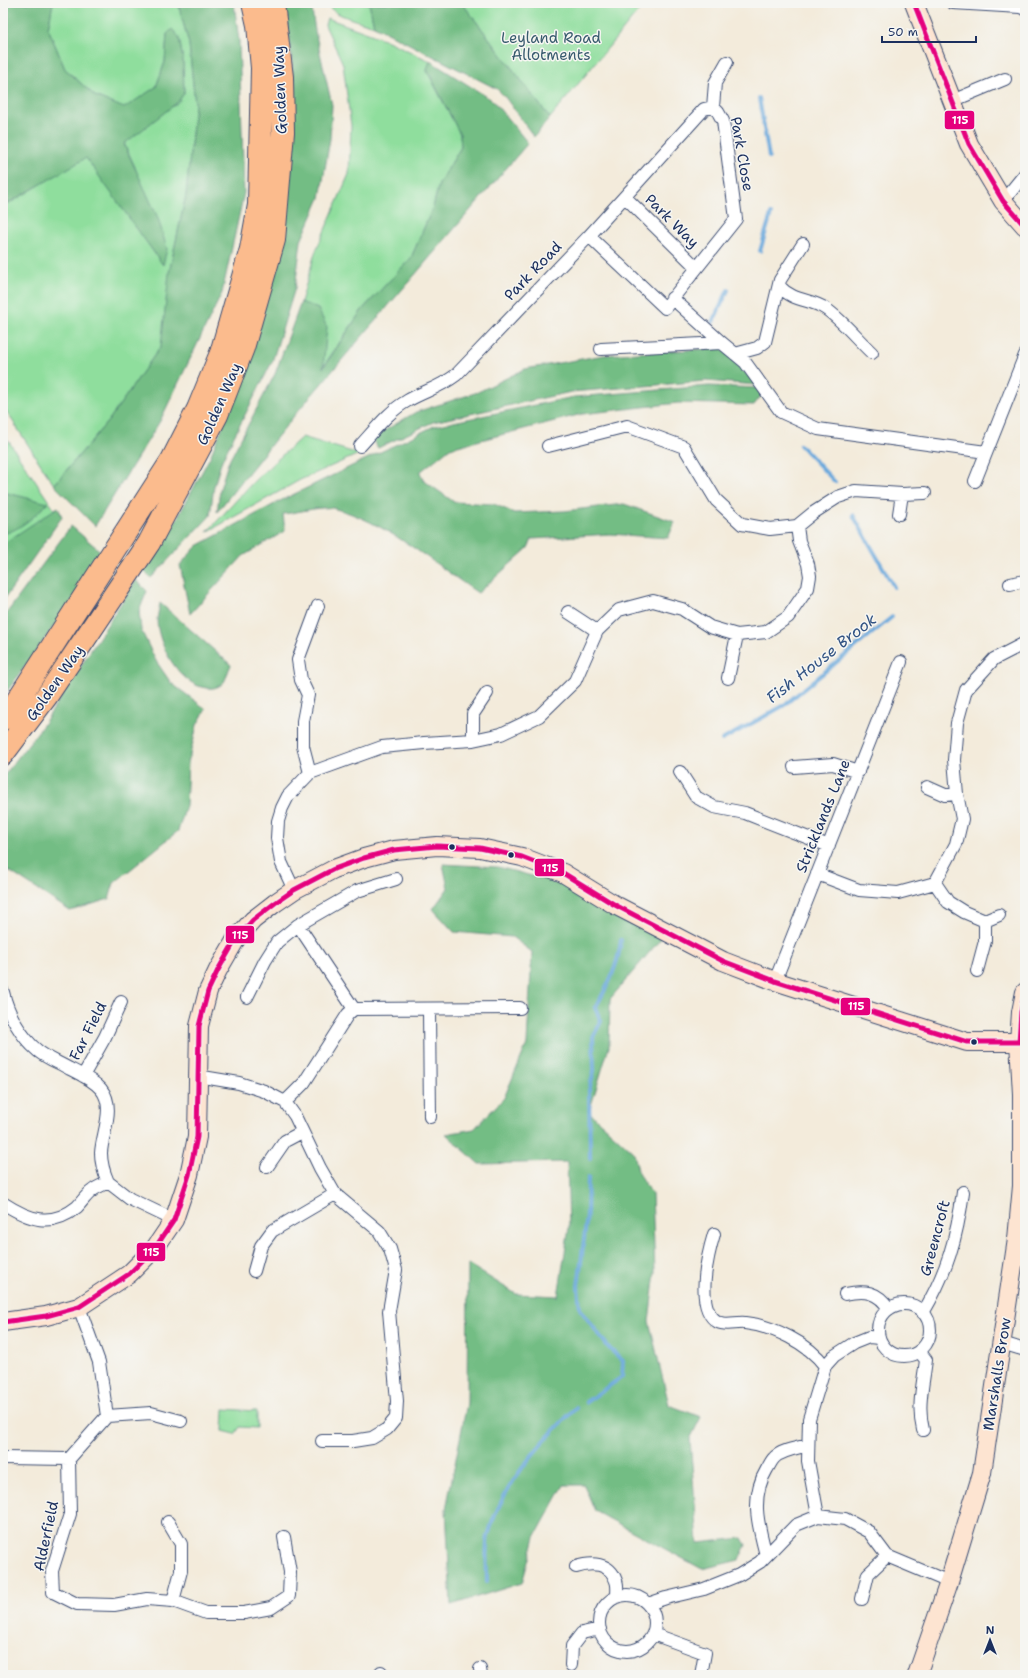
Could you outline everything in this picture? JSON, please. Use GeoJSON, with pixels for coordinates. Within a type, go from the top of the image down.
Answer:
{"type":"FeatureCollection","features":[{"type":"Feature","properties":{"kind":"highway","name":"Golden Way"},"geometry":{"type":"LineString","coordinates":[[3,719],[15,704],[172,460],[198,409],[220,353],[251,249],[259,205],[262,68],[258,25],[253,3]]}},
{"type":"Feature","properties":{"kind":"highway","name":"Golden Way"},"geometry":{"type":"LineString","coordinates":[[3,754],[46,697],[149,544],[217,415],[244,348],[274,240],[282,140],[282,77],[273,3]]}},
{"type":"Feature","properties":{"kind":"street"},"geometry":{"type":"LineString","coordinates":[[914,3],[969,144],[1002,201],[1025,226]]}},
{"type":"Feature","properties":{"kind":"street"},"geometry":{"type":"LineString","coordinates":[[953,3],[1022,6]]}},
{"type":"Feature","properties":{"kind":"street"},"geometry":{"type":"LineString","coordinates":[[713,107],[715,83],[727,62]]}},
{"type":"Feature","properties":{"kind":"street"},"geometry":{"type":"LineString","coordinates":[[952,101],[1005,79]]}},
{"type":"Feature","properties":{"kind":"street","name":"Park Close"},"geometry":{"type":"LineString","coordinates":[[603,220],[704,109],[713,107],[718,112],[723,121],[736,219],[672,298]]}},
{"type":"Feature","properties":{"kind":"street"},"geometry":{"type":"LineString","coordinates":[[1002,201],[1025,174]]}},
{"type":"Feature","properties":{"kind":"street","name":"Park Way"},"geometry":{"type":"LineString","coordinates":[[625,197],[696,267]]}},
{"type":"Feature","properties":{"kind":"street","name":"Park Road"},"geometry":{"type":"LineString","coordinates":[[360,446],[397,407],[407,400],[443,385],[456,375],[603,220]]}},
{"type":"Feature","properties":{"kind":"street"},"geometry":{"type":"LineString","coordinates":[[589,236],[664,308],[672,298],[745,362],[781,412],[818,429],[986,452]]}},
{"type":"Feature","properties":{"kind":"street"},"geometry":{"type":"LineString","coordinates":[[735,354],[757,348],[765,342],[784,272],[803,244]]}},
{"type":"Feature","properties":{"kind":"street"},"geometry":{"type":"LineString","coordinates":[[779,286],[786,293],[796,299],[818,304],[827,310],[872,353]]}},
{"type":"Feature","properties":{"kind":"street"},"geometry":{"type":"LineString","coordinates":[[601,349],[722,343]]}},
{"type":"Feature","properties":{"kind":"street"},"geometry":{"type":"LineString","coordinates":[[974,481],[986,452],[1020,385],[1025,355]]}},
{"type":"Feature","properties":{"kind":"street"},"geometry":{"type":"LineString","coordinates":[[548,446],[627,426],[684,447],[716,500],[742,524],[770,529],[796,526],[812,513],[832,501],[856,491],[925,494]]}},
{"type":"Feature","properties":{"kind":"street"},"geometry":{"type":"LineString","coordinates":[[899,514],[902,494]]}},
{"type":"Feature","properties":{"kind":"street"},"geometry":{"type":"LineString","coordinates":[[294,890],[281,862],[277,838],[278,820],[288,796],[310,773],[382,747],[424,742],[472,740],[500,734],[539,716],[575,681],[597,631],[619,610],[653,601],[682,609],[710,627],[736,636],[766,632],[788,617],[808,588],[810,576],[808,564],[799,541],[796,526]]}},
{"type":"Feature","properties":{"kind":"street"},"geometry":{"type":"LineString","coordinates":[[1010,584],[1025,581]]}},
{"type":"Feature","properties":{"kind":"street"},"geometry":{"type":"LineString","coordinates":[[310,773],[303,746],[304,721],[308,695],[302,680],[298,660],[318,606]]}},
{"type":"Feature","properties":{"kind":"street"},"geometry":{"type":"LineString","coordinates":[[568,612],[597,631]]}},
{"type":"Feature","properties":{"kind":"street"},"geometry":{"type":"LineString","coordinates":[[728,678],[736,636]]}},
{"type":"Feature","properties":{"kind":"street"},"geometry":{"type":"LineString","coordinates":[[817,874],[859,890],[898,893],[936,883],[956,844],[962,820],[957,794],[954,760],[957,723],[966,690],[994,659],[1025,643]]}},
{"type":"Feature","properties":{"kind":"street","name":"Stricklands Lane"},"geometry":{"type":"LineString","coordinates":[[775,981],[901,662]]}},
{"type":"Feature","properties":{"kind":"street"},"geometry":{"type":"LineString","coordinates":[[472,740],[472,714],[487,693]]}},
{"type":"Feature","properties":{"kind":"street"},"geometry":{"type":"LineString","coordinates":[[794,767],[833,764],[858,772]]}},
{"type":"Feature","properties":{"kind":"street"},"geometry":{"type":"LineString","coordinates":[[680,772],[696,797],[714,807],[745,813],[828,846]]}},
{"type":"Feature","properties":{"kind":"street"},"geometry":{"type":"LineString","coordinates":[[927,787],[944,795],[957,794]]}},
{"type":"Feature","properties":{"kind":"street"},"geometry":{"type":"LineString","coordinates":[[3,1322],[46,1316],[79,1307],[129,1274],[155,1248],[174,1220],[189,1175],[197,1137],[197,1076],[200,1018],[208,991],[236,939],[253,920],[294,890],[334,869],[394,850],[437,846],[480,848],[522,857],[563,873],[615,905],[723,961],[775,981],[967,1042],[1019,1042]]}},
{"type":"Feature","properties":{"kind":"street"},"geometry":{"type":"LineString","coordinates":[[247,997],[265,961],[277,942],[298,925],[357,891],[396,880]]}},
{"type":"Feature","properties":{"kind":"street"},"geometry":{"type":"LineString","coordinates":[[936,883],[948,902],[964,912],[985,921],[999,915]]}},
{"type":"Feature","properties":{"kind":"street"},"geometry":{"type":"LineString","coordinates":[[977,971],[985,940],[985,921]]}},
{"type":"Feature","properties":{"kind":"street"},"geometry":{"type":"LineString","coordinates":[[298,925],[354,1009]]}},
{"type":"Feature","properties":{"kind":"street","name":"Far Field"},"geometry":{"type":"LineString","coordinates":[[3,992],[10,1012],[27,1041],[39,1052],[83,1076],[100,1088],[106,1099],[108,1111],[101,1154],[102,1168],[108,1182]]}},
{"type":"Feature","properties":{"kind":"street","name":"Marshalls Brow"},"geometry":{"type":"LineString","coordinates":[[917,1675],[949,1582],[982,1473],[1017,1239],[1022,1186],[1022,1094],[1019,1042],[1021,1012],[1025,992]]}},
{"type":"Feature","properties":{"kind":"street","name":"Far Field"},"geometry":{"type":"LineString","coordinates":[[83,1076],[105,1037],[121,1002]]}},
{"type":"Feature","properties":{"kind":"street"},"geometry":{"type":"LineString","coordinates":[[285,1102],[304,1082],[348,1014],[354,1009],[520,1008]]}},
{"type":"Feature","properties":{"kind":"street"},"geometry":{"type":"LineString","coordinates":[[429,1009],[430,1117]]}},
{"type":"Feature","properties":{"kind":"street"},"geometry":{"type":"LineString","coordinates":[[197,1076],[239,1082],[264,1091],[285,1102],[294,1116],[335,1194],[379,1230],[390,1248],[396,1270],[389,1311],[390,1339],[397,1401],[396,1418],[387,1429],[372,1438],[353,1441],[322,1441]]}},
{"type":"Feature","properties":{"kind":"street"},"geometry":{"type":"LineString","coordinates":[[267,1167],[285,1141],[302,1132]]}},
{"type":"Feature","properties":{"kind":"street"},"geometry":{"type":"LineString","coordinates":[[3,1203],[28,1218],[54,1220],[64,1216],[78,1206],[92,1191],[108,1182],[130,1199],[174,1220]]}},
{"type":"Feature","properties":{"kind":"street","name":"Greencroft"},"geometry":{"type":"LineString","coordinates":[[923,1312],[939,1285],[945,1270],[959,1220],[963,1192]]}},
{"type":"Feature","properties":{"kind":"street"},"geometry":{"type":"LineString","coordinates":[[254,1271],[261,1246],[272,1230],[335,1194]]}},
{"type":"Feature","properties":{"kind":"street"},"geometry":{"type":"LineString","coordinates":[[714,1234],[705,1271],[706,1301],[712,1318],[719,1323],[744,1322],[776,1332],[817,1355],[824,1366]]}},
{"type":"Feature","properties":{"kind":"street"},"geometry":{"type":"LineString","coordinates":[[845,1294],[859,1291],[871,1294],[882,1298],[889,1308]]}},
{"type":"Feature","properties":{"kind":"street"},"geometry":{"type":"LineString","coordinates":[[903,1304],[910,1305],[923,1312],[928,1320],[930,1328],[929,1337],[919,1351],[904,1356],[888,1351],[879,1338],[879,1322],[889,1308],[903,1304]]}},
{"type":"Feature","properties":{"kind":"street"},"geometry":{"type":"LineString","coordinates":[[79,1307],[99,1362],[107,1416]]}},
{"type":"Feature","properties":{"kind":"street"},"geometry":{"type":"LineString","coordinates":[[818,1516],[808,1461],[809,1419],[824,1366],[834,1356],[854,1343],[869,1337],[879,1338]]}},
{"type":"Feature","properties":{"kind":"street"},"geometry":{"type":"LineString","coordinates":[[1002,1343],[1025,1350]]}},
{"type":"Feature","properties":{"kind":"street"},"geometry":{"type":"LineString","coordinates":[[919,1351],[926,1360],[919,1400],[920,1416],[924,1430]]}},
{"type":"Feature","properties":{"kind":"street"},"geometry":{"type":"LineString","coordinates":[[3,1458],[69,1459],[107,1416],[152,1413],[181,1421]]}},
{"type":"Feature","properties":{"kind":"street"},"geometry":{"type":"LineString","coordinates":[[766,1555],[760,1532],[756,1499],[762,1477],[774,1458],[790,1450],[808,1446]]}},
{"type":"Feature","properties":{"kind":"street","name":"Alderfield"},"geometry":{"type":"LineString","coordinates":[[69,1459],[70,1514],[52,1570],[53,1592],[77,1604],[114,1605],[147,1599],[173,1601],[206,1613],[244,1613],[271,1608],[289,1596],[290,1572],[284,1538]]}},
{"type":"Feature","properties":{"kind":"street"},"geometry":{"type":"LineString","coordinates":[[648,1604],[711,1586],[739,1574],[766,1555],[796,1524],[818,1516],[845,1519],[869,1532],[887,1556],[949,1582]]}},
{"type":"Feature","properties":{"kind":"street"},"geometry":{"type":"LineString","coordinates":[[168,1522],[181,1544],[181,1571],[173,1601]]}},
{"type":"Feature","properties":{"kind":"street"},"geometry":{"type":"LineString","coordinates":[[862,1599],[868,1574],[887,1556]]}},
{"type":"Feature","properties":{"kind":"street"},"geometry":{"type":"LineString","coordinates":[[576,1567],[589,1563],[600,1564],[609,1570],[616,1580],[617,1597]]}},
{"type":"Feature","properties":{"kind":"street"},"geometry":{"type":"LineString","coordinates":[[634,1596],[648,1604],[655,1618],[653,1634],[642,1647],[625,1651],[609,1644],[603,1637],[600,1629],[601,1613],[610,1601],[617,1597],[634,1596]]}},
{"type":"Feature","properties":{"kind":"street"},"geometry":{"type":"LineString","coordinates":[[571,1666],[572,1646],[582,1633],[600,1629]]}},
{"type":"Feature","properties":{"kind":"street"},"geometry":{"type":"LineString","coordinates":[[653,1634],[705,1653],[701,1675]]}},
{"type":"Feature","properties":{"kind":"green space"},"geometry":{"type":"Polygon","coordinates":[[[3,3],[53,3],[48,28],[65,69],[95,96],[124,108],[156,87],[165,62],[167,34],[172,29],[179,37],[183,61],[184,93],[178,102],[124,144],[158,218],[167,249],[163,265],[86,158],[7,204],[3,198],[3,3]]]}},
{"type":"Feature","properties":{"kind":"green space"},"geometry":{"type":"Polygon","coordinates":[[[53,3],[178,3],[189,44],[195,104],[186,195],[169,273],[193,306],[161,346],[109,420],[54,485],[3,406],[3,198],[8,204],[86,157],[163,265],[135,167],[124,143],[178,102],[184,93],[183,61],[179,37],[167,34],[165,62],[156,87],[124,109],[95,96],[65,69],[48,28],[53,3]]]}},
{"type":"Feature","properties":{"kind":"green space"},"geometry":{"type":"Polygon","coordinates":[[[178,3],[234,3],[239,41],[244,193],[222,293],[160,421],[95,526],[54,485],[109,420],[161,346],[169,273],[186,195],[195,104],[189,44],[178,3]]]}},
{"type":"Feature","properties":{"kind":"green space"},"geometry":{"type":"Polygon","coordinates":[[[284,3],[311,3],[315,31],[332,105],[330,139],[320,198],[301,241],[295,288],[272,362],[222,460],[214,486],[210,516],[151,578],[144,571],[170,532],[210,457],[245,373],[272,280],[294,132],[292,61],[284,3]]]}},
{"type":"Feature","properties":{"kind":"green space"},"geometry":{"type":"Polygon","coordinates":[[[325,3],[369,3],[374,26],[341,15],[325,3]]]}},
{"type":"Feature","properties":{"kind":"green space"},"geometry":{"type":"Polygon","coordinates":[[[369,3],[462,3],[550,118],[534,137],[505,97],[497,89],[374,26],[369,3]]]}},
{"type":"Feature","properties":{"kind":"green space","name":"Leyland Road Allotments"},"geometry":{"type":"Polygon","coordinates":[[[462,3],[645,3],[550,118],[462,3]]]}},
{"type":"Feature","properties":{"kind":"green space"},"geometry":{"type":"Polygon","coordinates":[[[327,18],[384,39],[430,61],[427,71],[460,134],[461,147],[439,184],[433,207],[411,258],[362,310],[322,368],[301,302],[315,253],[349,174],[351,126],[343,64],[325,25],[327,18]]]}},
{"type":"Feature","properties":{"kind":"green space"},"geometry":{"type":"Polygon","coordinates":[[[430,61],[492,100],[528,143],[298,411],[217,512],[220,489],[228,463],[275,374],[301,302],[318,309],[327,327],[323,368],[362,310],[411,258],[433,207],[439,184],[461,147],[460,134],[427,70],[430,61]]]}},
{"type":"Feature","properties":{"kind":"green space"},"geometry":{"type":"Polygon","coordinates":[[[722,348],[757,385],[706,381],[571,392],[433,422],[378,448],[372,438],[416,412],[478,392],[525,369],[604,355],[722,348]]]}},
{"type":"Feature","properties":{"kind":"green space"},"geometry":{"type":"Polygon","coordinates":[[[709,386],[758,388],[761,396],[754,405],[678,403],[582,414],[450,448],[420,472],[423,480],[454,502],[494,504],[514,513],[564,511],[624,504],[675,522],[668,538],[610,534],[532,539],[528,548],[478,593],[408,544],[371,522],[332,508],[308,510],[283,514],[285,531],[243,556],[190,614],[180,565],[197,546],[282,500],[434,426],[574,397],[709,386]]]}},
{"type":"Feature","properties":{"kind":"green space"},"geometry":{"type":"Polygon","coordinates":[[[3,433],[60,518],[3,589],[3,433]]]}},
{"type":"Feature","properties":{"kind":"green space"},"geometry":{"type":"Polygon","coordinates":[[[302,437],[359,454],[300,480],[207,532],[256,479],[302,437]]]}},
{"type":"Feature","properties":{"kind":"green space"},"geometry":{"type":"Polygon","coordinates":[[[3,492],[48,503],[22,526],[3,534],[3,492]]]}},
{"type":"Feature","properties":{"kind":"green space"},"geometry":{"type":"Polygon","coordinates":[[[58,507],[62,517],[3,601],[3,544],[58,507]]]}},
{"type":"Feature","properties":{"kind":"green space"},"geometry":{"type":"Polygon","coordinates":[[[71,526],[105,555],[3,697],[3,618],[71,526]]]}},
{"type":"Feature","properties":{"kind":"green space"},"geometry":{"type":"Polygon","coordinates":[[[136,580],[147,591],[139,611],[141,630],[156,661],[171,683],[206,709],[197,725],[188,763],[186,806],[178,831],[114,883],[109,899],[70,911],[3,867],[3,777],[43,725],[136,580]]]}},
{"type":"Feature","properties":{"kind":"green space"},"geometry":{"type":"Polygon","coordinates":[[[160,603],[231,665],[224,682],[216,687],[209,688],[197,685],[188,680],[179,672],[161,640],[157,619],[160,603]]]}},
{"type":"Feature","properties":{"kind":"green space"},"geometry":{"type":"Polygon","coordinates":[[[443,864],[498,867],[570,886],[664,935],[610,999],[609,1047],[589,1112],[634,1153],[639,1175],[652,1194],[655,1272],[649,1321],[669,1405],[701,1417],[690,1439],[698,1543],[742,1538],[746,1545],[739,1560],[702,1569],[595,1511],[584,1485],[564,1485],[535,1537],[522,1583],[451,1605],[446,1509],[467,1403],[468,1264],[516,1294],[558,1296],[569,1227],[567,1162],[479,1164],[446,1134],[474,1129],[504,1098],[527,1044],[532,952],[512,937],[454,932],[433,909],[448,888],[443,864]]]}},
{"type":"Feature","properties":{"kind":"green space"},"geometry":{"type":"Polygon","coordinates":[[[224,1409],[257,1411],[257,1428],[240,1427],[235,1434],[223,1431],[224,1409]]]}},
{"type":"Feature","properties":{"kind":"waterway","name":"Fish House Brook"},"geometry":{"type":"LineString","coordinates":[[759,98],[769,157]]}},
{"type":"Feature","properties":{"kind":"waterway","name":"Fish House Brook"},"geometry":{"type":"LineString","coordinates":[[760,251],[771,214]]}},
{"type":"Feature","properties":{"kind":"waterway","name":"Fish House Brook"},"geometry":{"type":"LineString","coordinates":[[713,322],[728,290]]}},
{"type":"Feature","properties":{"kind":"waterway","name":"Fish House Brook"},"geometry":{"type":"LineString","coordinates":[[800,445],[835,482]]}},
{"type":"Feature","properties":{"kind":"waterway","name":"Fish House Brook"},"geometry":{"type":"LineString","coordinates":[[853,515],[894,587]]}},
{"type":"Feature","properties":{"kind":"waterway","name":"Fish House Brook"},"geometry":{"type":"LineString","coordinates":[[722,740],[783,706],[892,617]]}},
{"type":"Feature","properties":{"kind":"waterway","name":"Fish House Brook"},"geometry":{"type":"LineString","coordinates":[[590,1159],[589,1090],[594,1071],[593,1037],[601,1021],[595,1008],[612,976],[618,958],[621,940]]}},
{"type":"Feature","properties":{"kind":"waterway","name":"Fish House Brook"},"geometry":{"type":"LineString","coordinates":[[586,1402],[622,1377],[623,1361],[609,1348],[580,1309],[578,1286],[587,1215],[588,1177]]}},
{"type":"Feature","properties":{"kind":"waterway","name":"Fish House Brook"},"geometry":{"type":"LineString","coordinates":[[487,1582],[487,1541],[494,1518],[502,1500],[523,1466],[576,1408]]}},
{"type":"Feature","properties":{"kind":"transit line","name":"115"},"geometry":{"type":"LineString","coordinates":[[914,3],[969,144],[1003,201],[1025,226]]}},
{"type":"Feature","properties":{"kind":"transit line","name":"115"},"geometry":{"type":"LineString","coordinates":[[3,1322],[46,1316],[79,1307],[129,1274],[155,1248],[174,1220],[189,1175],[197,1137],[199,1026],[208,991],[218,970],[236,939],[253,920],[275,903],[294,890],[334,869],[364,858],[394,850],[437,846],[480,848],[522,857],[563,873],[615,905],[723,961],[775,981],[967,1042],[1019,1042]]}},
{"type":"Feature","properties":{"kind":"transit line","name":"115"},"geometry":{"type":"LineString","coordinates":[[1019,1042],[1021,1012],[1025,992]]}}]}
